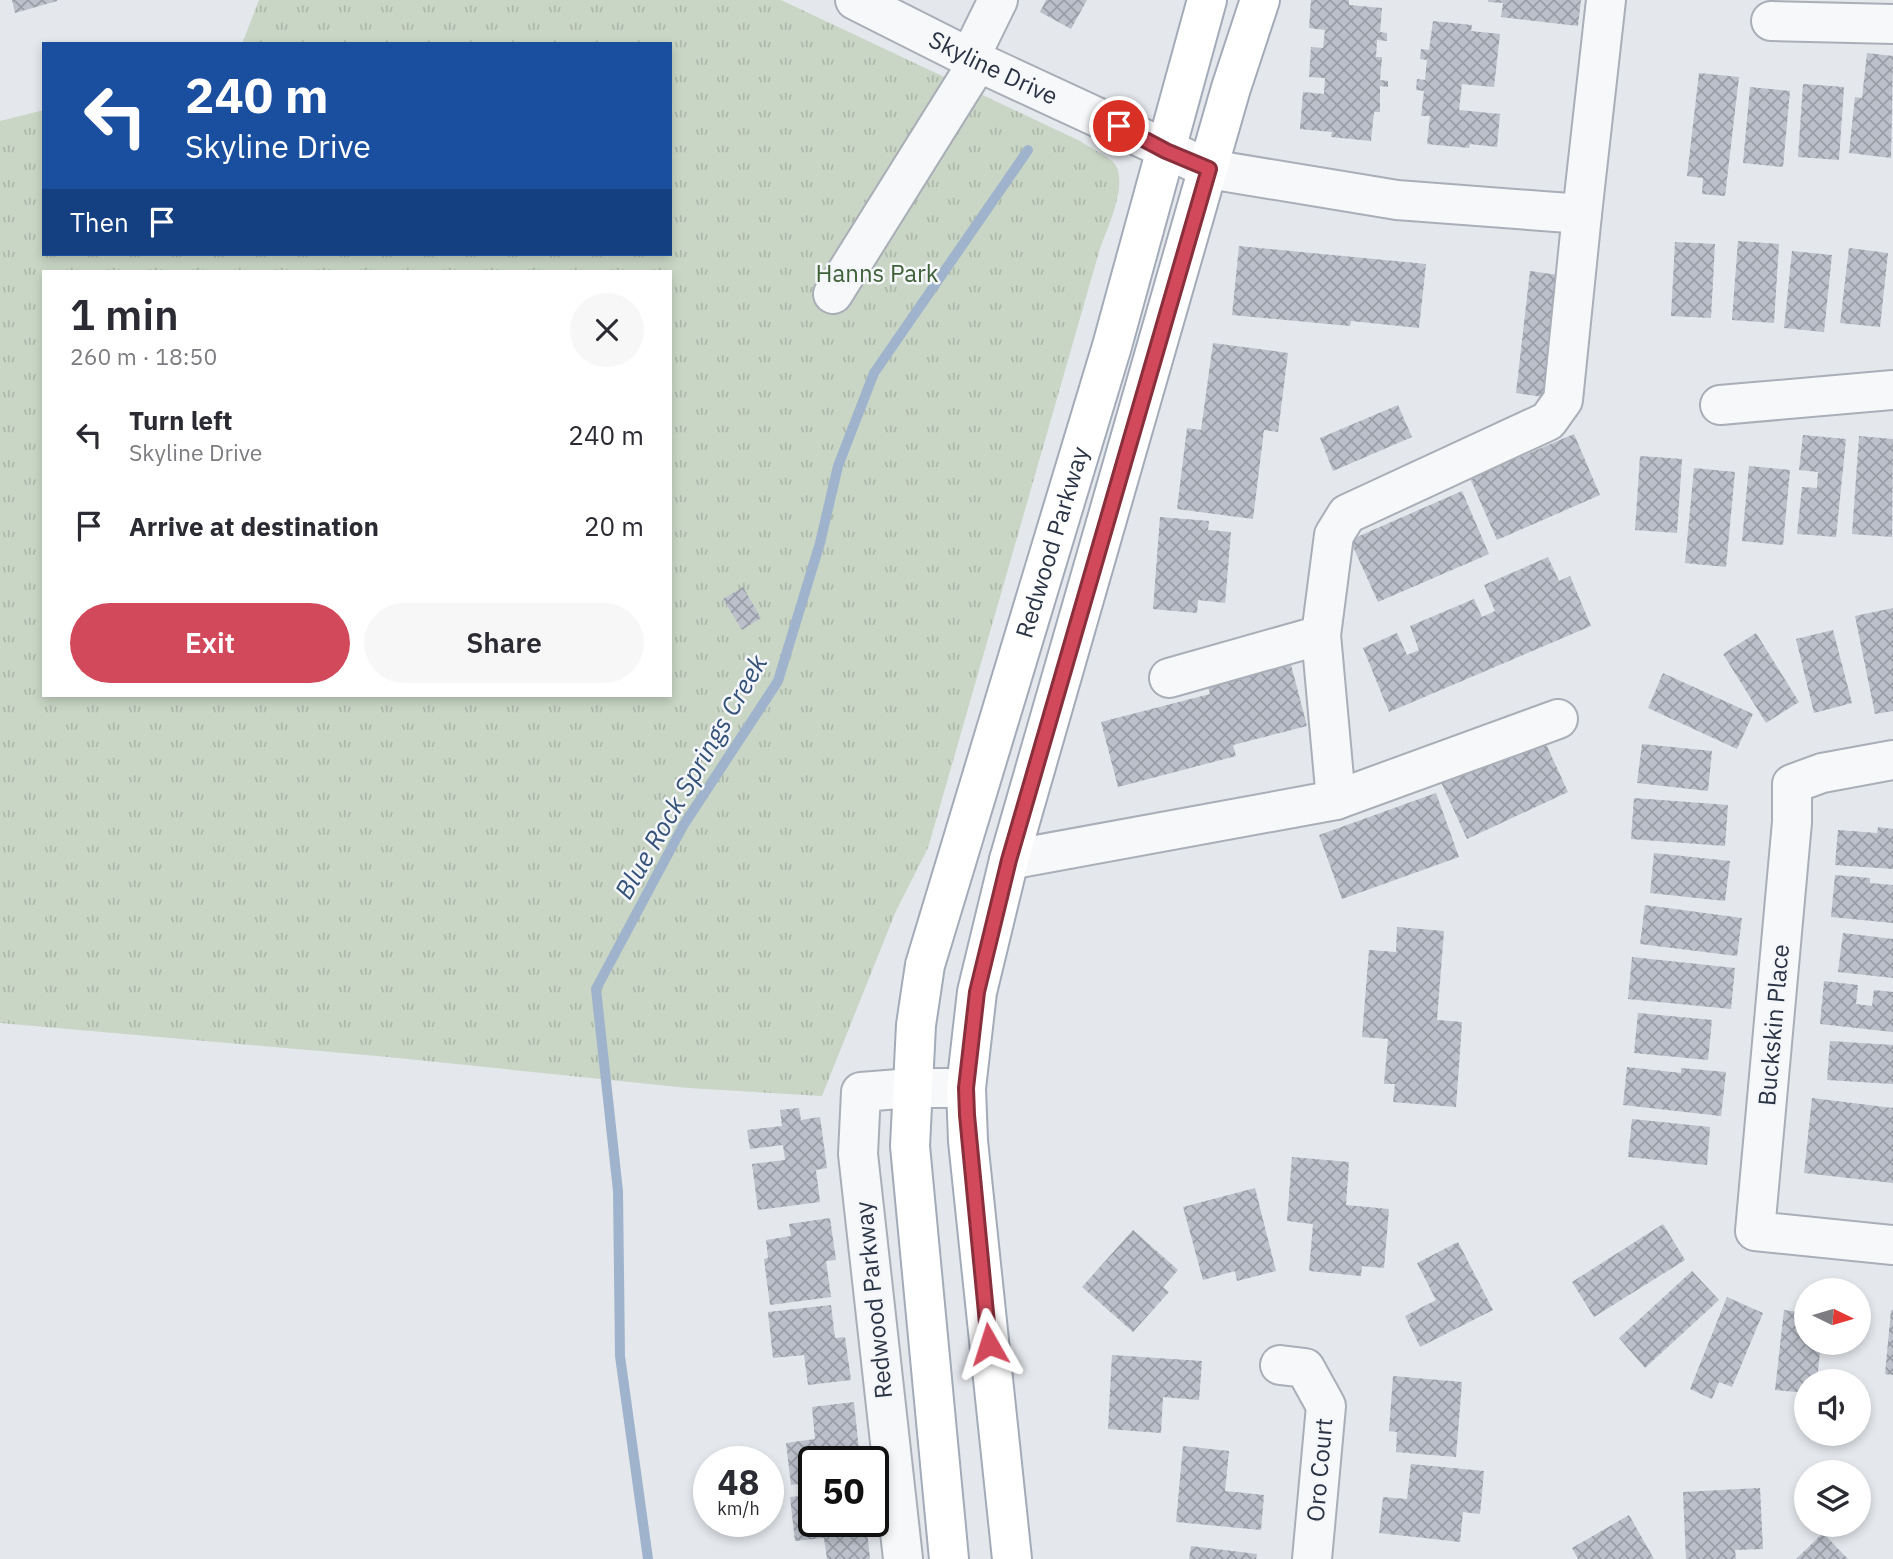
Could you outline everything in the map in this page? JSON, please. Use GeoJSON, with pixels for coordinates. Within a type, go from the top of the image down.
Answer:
{"type":"FeatureCollection","features":[{"type":"Feature","properties":{"kind":"main road","name":"Redwood Parkway"},"geometry":{"type":"LineString","coordinates":[[948,1559],[910,1146],[916,1025],[925,965],[1112,346],[1207,0]]}},
{"type":"Feature","properties":{"kind":"main road","name":"Redwood Parkway"},"geometry":{"type":"LineString","coordinates":[[1012,1559],[969,1155],[966,1088],[977,992],[1009,860],[1231,88],[1259,0]]}},
{"type":"Feature","properties":{"kind":"street","name":"Skyline Drive"},"geometry":{"type":"LineString","coordinates":[[855,0],[974,60],[1209,169],[1397,200],[1582,214]]}},
{"type":"Feature","properties":{"kind":"street"},"geometry":{"type":"LineString","coordinates":[[833,294],[974,60],[998,0]]}},
{"type":"Feature","properties":{"kind":"street"},"geometry":{"type":"LineString","coordinates":[[1336,800],[1321,635],[1334,535],[1347,514],[1548,421],[1563,401],[1606,0]]}},
{"type":"Feature","properties":{"kind":"street"},"geometry":{"type":"LineString","coordinates":[[1771,21],[1893,24]]}},
{"type":"Feature","properties":{"kind":"street"},"geometry":{"type":"LineString","coordinates":[[1720,405],[1893,390]]}},
{"type":"Feature","properties":{"kind":"street"},"geometry":{"type":"LineString","coordinates":[[1169,678],[1321,635]]}},
{"type":"Feature","properties":{"kind":"street"},"geometry":{"type":"LineString","coordinates":[[1009,860],[1336,800],[1558,719]]}},
{"type":"Feature","properties":{"kind":"street","name":"Buckskin Place"},"geometry":{"type":"LineString","coordinates":[[1893,760],[1822,773],[1792,784],[1792,822],[1755,1231],[1893,1245]]}},
{"type":"Feature","properties":{"kind":"street","name":"Redwood Parkway"},"geometry":{"type":"LineString","coordinates":[[903,1559],[858,1154],[861,1092],[966,1088]]}},
{"type":"Feature","properties":{"kind":"street","name":"Oro Court"},"geometry":{"type":"LineString","coordinates":[[1280,1365],[1305,1368],[1326,1406],[1312,1559]]}},
{"type":"Feature","properties":{"kind":"green space","name":"Hanns Park"},"geometry":{"type":"Polygon","coordinates":[[[259,0],[781,0],[1080,141],[1113,162],[1118,170],[1119,181],[1115,206],[1099,252],[928,848],[896,911],[822,1096],[688,1088],[388,1057],[0,1023],[0,121],[42,110],[42,256],[672,256],[672,42],[243,42],[259,0]]]}},
{"type":"Feature","properties":{"kind":"building"},"geometry":{"type":"Polygon","coordinates":[[[12,0],[57,0],[57,1],[15,13],[12,0]]]}},
{"type":"Feature","properties":{"kind":"building"},"geometry":{"type":"Polygon","coordinates":[[[1046,0],[1087,0],[1071,29],[1040,12],[1046,0]]]}},
{"type":"Feature","properties":{"kind":"building"},"geometry":{"type":"Polygon","coordinates":[[[1311,0],[1349,0],[1349,5],[1382,8],[1380,32],[1387,33],[1387,41],[1377,40],[1376,57],[1382,57],[1380,80],[1388,81],[1388,87],[1380,86],[1380,112],[1374,112],[1371,141],[1331,137],[1332,132],[1300,129],[1303,92],[1324,94],[1325,78],[1309,77],[1311,47],[1323,48],[1325,30],[1309,28],[1311,0]]]}},
{"type":"Feature","properties":{"kind":"building"},"geometry":{"type":"Polygon","coordinates":[[[1488,0],[1581,0],[1578,26],[1501,17],[1503,3],[1488,0]]]}},
{"type":"Feature","properties":{"kind":"building"},"geometry":{"type":"Polygon","coordinates":[[[1433,21],[1472,25],[1471,31],[1500,34],[1494,87],[1462,84],[1459,110],[1500,114],[1497,147],[1470,144],[1469,148],[1427,144],[1430,116],[1421,116],[1424,91],[1416,90],[1417,79],[1425,80],[1427,60],[1420,59],[1421,49],[1429,50],[1433,21]]]}},
{"type":"Feature","properties":{"kind":"building"},"geometry":{"type":"Polygon","coordinates":[[[1867,53],[1893,56],[1891,158],[1849,153],[1855,97],[1862,98],[1867,53]]]}},
{"type":"Feature","properties":{"kind":"building"},"geometry":{"type":"Polygon","coordinates":[[[1699,73],[1739,77],[1725,196],[1702,194],[1703,178],[1687,176],[1699,73]]]}},
{"type":"Feature","properties":{"kind":"building"},"geometry":{"type":"Polygon","coordinates":[[[1803,84],[1844,87],[1839,160],[1798,157],[1803,84]]]}},
{"type":"Feature","properties":{"kind":"building"},"geometry":{"type":"Polygon","coordinates":[[[1750,87],[1790,91],[1783,167],[1743,163],[1750,87]]]}},
{"type":"Feature","properties":{"kind":"building"},"geometry":{"type":"Polygon","coordinates":[[[1738,241],[1779,244],[1774,323],[1732,320],[1738,241]]]}},
{"type":"Feature","properties":{"kind":"building"},"geometry":{"type":"Polygon","coordinates":[[[1675,242],[1715,244],[1711,318],[1671,316],[1675,242]]]}},
{"type":"Feature","properties":{"kind":"building"},"geometry":{"type":"Polygon","coordinates":[[[1239,246],[1426,264],[1419,328],[1351,321],[1350,326],[1232,315],[1239,246]]]}},
{"type":"Feature","properties":{"kind":"building"},"geometry":{"type":"Polygon","coordinates":[[[1849,248],[1888,253],[1880,327],[1840,323],[1849,248]]]}},
{"type":"Feature","properties":{"kind":"building"},"geometry":{"type":"Polygon","coordinates":[[[1792,251],[1832,255],[1824,332],[1784,328],[1792,251]]]}},
{"type":"Feature","properties":{"kind":"building"},"geometry":{"type":"Polygon","coordinates":[[[1530,271],[1558,275],[1544,397],[1516,393],[1530,271]]]}},
{"type":"Feature","properties":{"kind":"building"},"geometry":{"type":"Polygon","coordinates":[[[1213,343],[1288,353],[1278,432],[1264,430],[1253,519],[1177,509],[1187,428],[1201,430],[1213,343]]]}},
{"type":"Feature","properties":{"kind":"building"},"geometry":{"type":"Polygon","coordinates":[[[1398,405],[1412,437],[1333,471],[1320,438],[1398,405]]]}},
{"type":"Feature","properties":{"kind":"building"},"geometry":{"type":"Polygon","coordinates":[[[1574,434],[1600,495],[1497,540],[1470,478],[1574,434]]]}},
{"type":"Feature","properties":{"kind":"building"},"geometry":{"type":"Polygon","coordinates":[[[1803,435],[1846,439],[1836,537],[1797,534],[1802,487],[1817,488],[1818,472],[1799,470],[1803,435]]]}},
{"type":"Feature","properties":{"kind":"building"},"geometry":{"type":"Polygon","coordinates":[[[1859,436],[1893,439],[1892,537],[1852,534],[1859,436]]]}},
{"type":"Feature","properties":{"kind":"building"},"geometry":{"type":"Polygon","coordinates":[[[1640,456],[1682,459],[1677,533],[1635,530],[1640,456]]]}},
{"type":"Feature","properties":{"kind":"building"},"geometry":{"type":"Polygon","coordinates":[[[1749,466],[1790,470],[1783,545],[1742,541],[1749,466]]]}},
{"type":"Feature","properties":{"kind":"building"},"geometry":{"type":"Polygon","coordinates":[[[1694,468],[1735,472],[1726,567],[1685,563],[1694,468]]]}},
{"type":"Feature","properties":{"kind":"building"},"geometry":{"type":"Polygon","coordinates":[[[1462,491],[1489,554],[1378,602],[1350,540],[1462,491]]]}},
{"type":"Feature","properties":{"kind":"building"},"geometry":{"type":"Polygon","coordinates":[[[1160,517],[1209,521],[1208,530],[1231,532],[1225,603],[1198,600],[1197,613],[1153,609],[1160,517]]]}},
{"type":"Feature","properties":{"kind":"building"},"geometry":{"type":"Polygon","coordinates":[[[1548,557],[1559,581],[1570,576],[1591,626],[1389,712],[1363,648],[1397,633],[1407,655],[1419,650],[1410,626],[1474,599],[1482,617],[1495,611],[1484,585],[1548,557]]]}},
{"type":"Feature","properties":{"kind":"building"},"geometry":{"type":"Polygon","coordinates":[[[743,587],[761,618],[742,630],[723,599],[743,587]]]}},
{"type":"Feature","properties":{"kind":"building"},"geometry":{"type":"Polygon","coordinates":[[[1893,608],[1893,711],[1875,714],[1855,616],[1893,608]]]}},
{"type":"Feature","properties":{"kind":"building"},"geometry":{"type":"Polygon","coordinates":[[[1833,630],[1852,703],[1814,713],[1796,639],[1833,630]]]}},
{"type":"Feature","properties":{"kind":"building"},"geometry":{"type":"Polygon","coordinates":[[[1756,633],[1799,702],[1766,723],[1723,654],[1756,633]]]}},
{"type":"Feature","properties":{"kind":"building"},"geometry":{"type":"Polygon","coordinates":[[[1289,657],[1307,726],[1233,745],[1236,756],[1118,787],[1101,722],[1210,694],[1206,679],[1289,657]]]}},
{"type":"Feature","properties":{"kind":"building"},"geometry":{"type":"Polygon","coordinates":[[[1663,673],[1753,714],[1737,749],[1648,708],[1663,673]]]}},
{"type":"Feature","properties":{"kind":"building"},"geometry":{"type":"Polygon","coordinates":[[[1541,733],[1568,792],[1467,839],[1440,780],[1541,733]]]}},
{"type":"Feature","properties":{"kind":"building"},"geometry":{"type":"Polygon","coordinates":[[[1642,744],[1712,751],[1708,791],[1637,783],[1642,744]]]}},
{"type":"Feature","properties":{"kind":"building"},"geometry":{"type":"Polygon","coordinates":[[[1436,793],[1459,857],[1342,899],[1319,835],[1436,793]]]}},
{"type":"Feature","properties":{"kind":"building"},"geometry":{"type":"Polygon","coordinates":[[[1634,798],[1728,805],[1725,846],[1631,839],[1634,798]]]}},
{"type":"Feature","properties":{"kind":"building"},"geometry":{"type":"Polygon","coordinates":[[[1878,827],[1893,829],[1893,869],[1835,865],[1838,830],[1877,833],[1878,827]]]}},
{"type":"Feature","properties":{"kind":"building"},"geometry":{"type":"Polygon","coordinates":[[[1654,853],[1730,861],[1725,901],[1650,893],[1654,853]]]}},
{"type":"Feature","properties":{"kind":"building"},"geometry":{"type":"Polygon","coordinates":[[[1835,875],[1870,878],[1870,883],[1893,885],[1893,923],[1831,917],[1835,875]]]}},
{"type":"Feature","properties":{"kind":"building"},"geometry":{"type":"Polygon","coordinates":[[[1645,905],[1742,918],[1737,956],[1640,944],[1645,905]]]}},
{"type":"Feature","properties":{"kind":"building"},"geometry":{"type":"Polygon","coordinates":[[[1397,927],[1444,931],[1437,1020],[1462,1022],[1456,1107],[1393,1102],[1395,1084],[1384,1084],[1388,1039],[1362,1037],[1369,950],[1396,952],[1397,927]]]}},
{"type":"Feature","properties":{"kind":"building"},"geometry":{"type":"Polygon","coordinates":[[[1843,933],[1893,939],[1893,978],[1838,972],[1843,933]]]}},
{"type":"Feature","properties":{"kind":"building"},"geometry":{"type":"Polygon","coordinates":[[[1632,957],[1735,968],[1731,1009],[1628,999],[1632,957]]]}},
{"type":"Feature","properties":{"kind":"building"},"geometry":{"type":"Polygon","coordinates":[[[1824,981],[1858,985],[1856,1004],[1872,1006],[1874,990],[1893,992],[1893,1032],[1820,1024],[1824,981]]]}},
{"type":"Feature","properties":{"kind":"building"},"geometry":{"type":"Polygon","coordinates":[[[1638,1013],[1712,1020],[1708,1060],[1634,1053],[1638,1013]]]}},
{"type":"Feature","properties":{"kind":"building"},"geometry":{"type":"Polygon","coordinates":[[[1830,1041],[1893,1045],[1893,1084],[1827,1080],[1830,1041]]]}},
{"type":"Feature","properties":{"kind":"building"},"geometry":{"type":"Polygon","coordinates":[[[1627,1067],[1681,1073],[1681,1068],[1726,1072],[1721,1116],[1623,1105],[1627,1067]]]}},
{"type":"Feature","properties":{"kind":"building"},"geometry":{"type":"Polygon","coordinates":[[[1812,1098],[1893,1108],[1893,1183],[1804,1173],[1812,1098]]]}},
{"type":"Feature","properties":{"kind":"building"},"geometry":{"type":"Polygon","coordinates":[[[799,1108],[801,1120],[820,1117],[827,1168],[816,1170],[820,1202],[758,1210],[752,1164],[785,1160],[783,1145],[750,1149],[747,1130],[782,1126],[780,1110],[799,1108]]]}},
{"type":"Feature","properties":{"kind":"building"},"geometry":{"type":"Polygon","coordinates":[[[1632,1119],[1710,1127],[1707,1165],[1628,1157],[1632,1119]]]}},
{"type":"Feature","properties":{"kind":"building"},"geometry":{"type":"Polygon","coordinates":[[[1292,1157],[1349,1162],[1346,1205],[1389,1209],[1384,1268],[1362,1266],[1361,1276],[1309,1271],[1313,1224],[1287,1221],[1292,1157]]]}},
{"type":"Feature","properties":{"kind":"building"},"geometry":{"type":"Polygon","coordinates":[[[1255,1188],[1276,1271],[1237,1281],[1235,1271],[1203,1280],[1183,1207],[1255,1188]]]}},
{"type":"Feature","properties":{"kind":"building"},"geometry":{"type":"Polygon","coordinates":[[[830,1218],[836,1260],[826,1261],[831,1297],[770,1305],[764,1259],[768,1258],[766,1240],[791,1236],[789,1224],[830,1218]]]}},
{"type":"Feature","properties":{"kind":"building"},"geometry":{"type":"Polygon","coordinates":[[[1663,1224],[1685,1260],[1594,1317],[1572,1282],[1663,1224]]]}},
{"type":"Feature","properties":{"kind":"building"},"geometry":{"type":"Polygon","coordinates":[[[1133,1230],[1178,1270],[1163,1287],[1169,1292],[1133,1332],[1082,1287],[1133,1230]]]}},
{"type":"Feature","properties":{"kind":"building"},"geometry":{"type":"Polygon","coordinates":[[[1458,1242],[1493,1310],[1420,1347],[1405,1316],[1436,1300],[1417,1263],[1458,1242]]]}},
{"type":"Feature","properties":{"kind":"building"},"geometry":{"type":"Polygon","coordinates":[[[1692,1271],[1719,1300],[1645,1368],[1619,1338],[1692,1271]]]}},
{"type":"Feature","properties":{"kind":"building"},"geometry":{"type":"Polygon","coordinates":[[[1727,1297],[1763,1313],[1732,1387],[1719,1382],[1712,1399],[1690,1389],[1727,1297]]]}},
{"type":"Feature","properties":{"kind":"building"},"geometry":{"type":"Polygon","coordinates":[[[831,1305],[835,1338],[845,1337],[851,1380],[808,1385],[804,1355],[773,1358],[768,1312],[831,1305]]]}},
{"type":"Feature","properties":{"kind":"building"},"geometry":{"type":"Polygon","coordinates":[[[1784,1310],[1794,1311],[1794,1355],[1820,1355],[1818,1369],[1794,1369],[1794,1392],[1775,1390],[1784,1310]]]}},
{"type":"Feature","properties":{"kind":"building"},"geometry":{"type":"Polygon","coordinates":[[[1893,1310],[1893,1375],[1885,1374],[1893,1310]]]}},
{"type":"Feature","properties":{"kind":"building"},"geometry":{"type":"Polygon","coordinates":[[[1112,1355],[1202,1361],[1199,1400],[1163,1397],[1161,1433],[1108,1429],[1112,1355]]]}},
{"type":"Feature","properties":{"kind":"building"},"geometry":{"type":"Polygon","coordinates":[[[1393,1376],[1462,1382],[1456,1457],[1396,1452],[1397,1432],[1389,1431],[1393,1376]]]}},
{"type":"Feature","properties":{"kind":"building"},"geometry":{"type":"Polygon","coordinates":[[[854,1402],[859,1446],[798,1446],[798,1484],[791,1485],[786,1443],[815,1439],[812,1407],[854,1402]]]}},
{"type":"Feature","properties":{"kind":"building"},"geometry":{"type":"Polygon","coordinates":[[[1183,1446],[1229,1451],[1225,1491],[1264,1495],[1261,1530],[1176,1522],[1183,1446]]]}},
{"type":"Feature","properties":{"kind":"building"},"geometry":{"type":"Polygon","coordinates":[[[1411,1464],[1484,1471],[1480,1514],[1463,1512],[1460,1542],[1379,1533],[1383,1497],[1407,1499],[1411,1464]]]}},
{"type":"Feature","properties":{"kind":"building"},"geometry":{"type":"Polygon","coordinates":[[[1760,1488],[1763,1549],[1735,1550],[1736,1559],[1686,1559],[1683,1492],[1760,1488]]]}},
{"type":"Feature","properties":{"kind":"building"},"geometry":{"type":"Polygon","coordinates":[[[798,1496],[798,1537],[868,1537],[870,1559],[827,1559],[824,1538],[795,1541],[790,1497],[798,1496]]]}},
{"type":"Feature","properties":{"kind":"building"},"geometry":{"type":"Polygon","coordinates":[[[1629,1515],[1654,1559],[1578,1559],[1572,1548],[1629,1515]]]}},
{"type":"Feature","properties":{"kind":"building"},"geometry":{"type":"Polygon","coordinates":[[[1819,1537],[1827,1537],[1848,1559],[1796,1559],[1819,1537]]]}},
{"type":"Feature","properties":{"kind":"building"},"geometry":{"type":"Polygon","coordinates":[[[1191,1546],[1257,1554],[1256,1559],[1189,1559],[1191,1546]]]}},
{"type":"Feature","properties":{"kind":"waterway","name":"Blue Rock Springs Creek"},"geometry":{"type":"LineString","coordinates":[[648,1559],[620,1356],[618,1191],[596,989],[683,826],[778,681],[820,543],[838,466],[874,373],[1028,150]]}},
{"type":"Feature","properties":{"kind":"route"},"geometry":{"type":"LineString","coordinates":[[989,1344],[968,1141],[966,1088],[977,992],[1009,860],[1209,169],[1166,151],[1119,126]]}}]}
